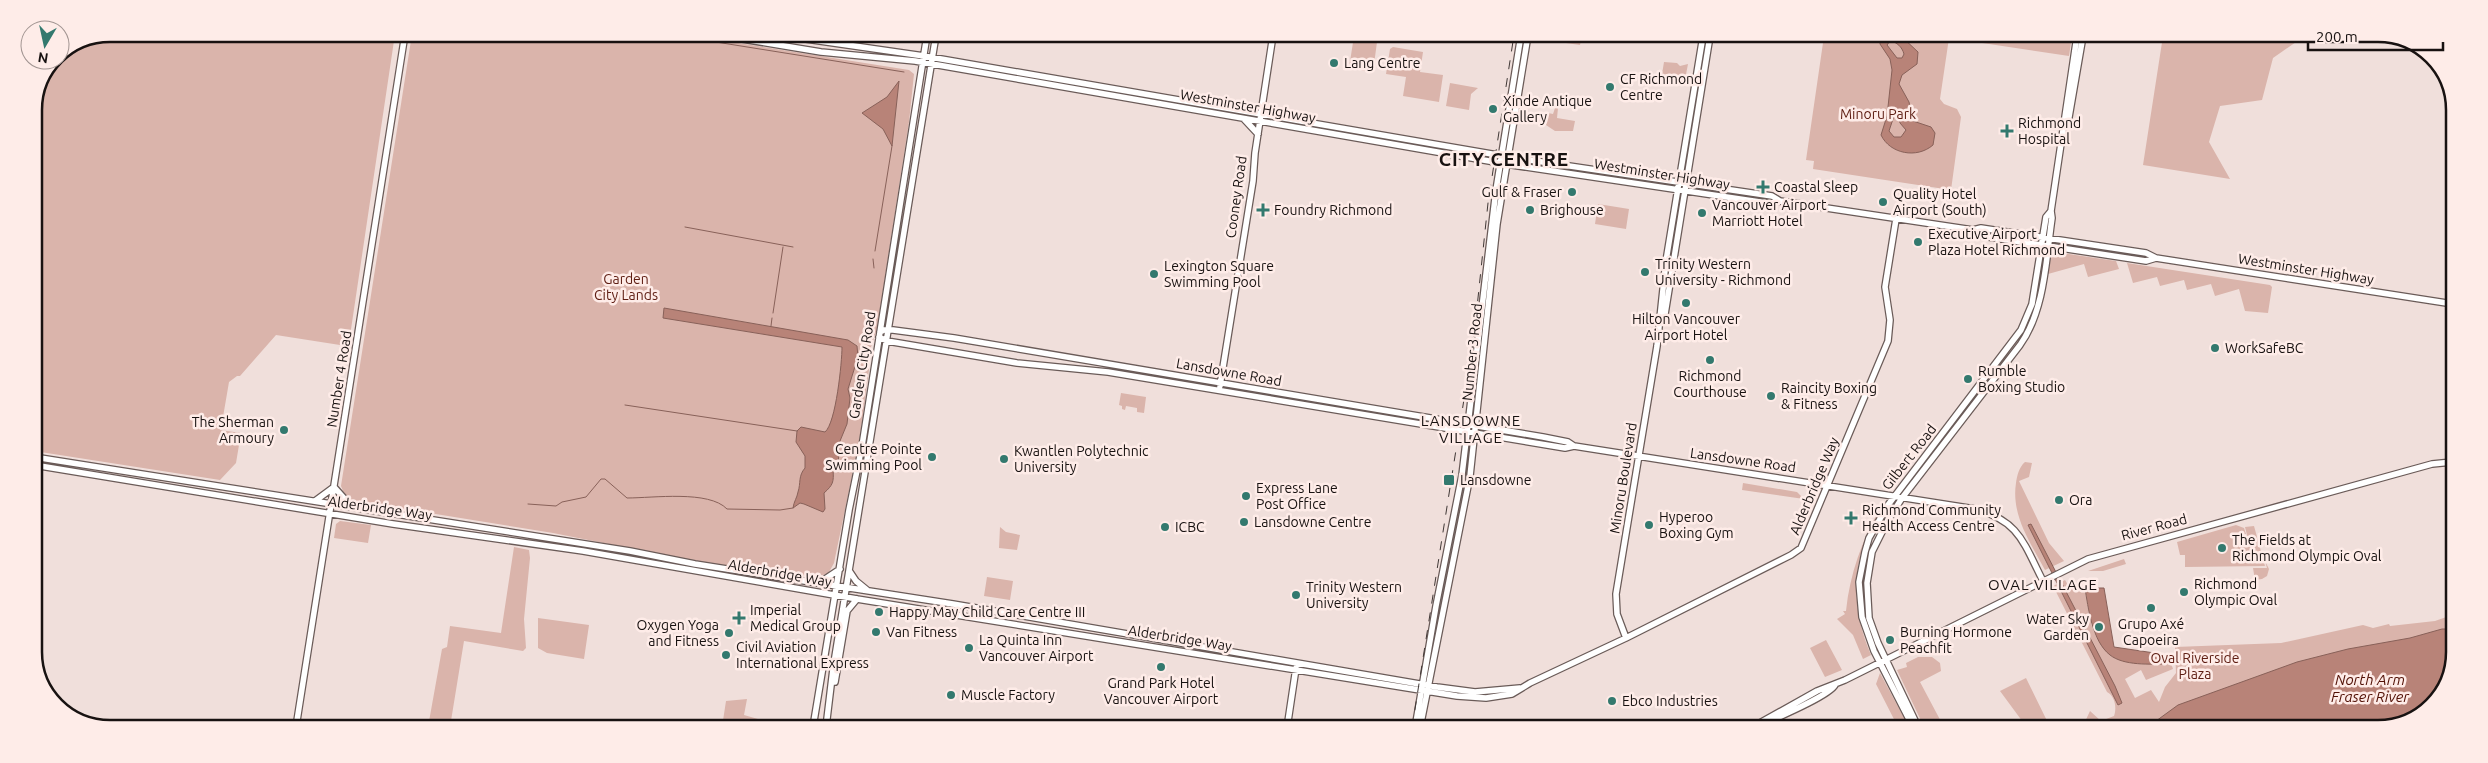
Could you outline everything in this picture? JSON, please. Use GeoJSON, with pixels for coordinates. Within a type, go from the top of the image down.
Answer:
{"type":"FeatureCollection","features":[{"type":"Feature","properties":{"kind":"main road","name":"Number 4 Road"},"geometry":{"type":"LineString","coordinates":[[297,720],[404,43]]}},
{"type":"Feature","properties":{"kind":"main road","name":"Westminster Highway"},"geometry":{"type":"LineString","coordinates":[[766,43],[821,52],[931,64],[1503,163],[1767,203],[1780,201],[1973,230],[1981,228],[2146,253],[2156,258],[2445,303]]}},
{"type":"Feature","properties":{"kind":"main road","name":"Westminster Highway"},"geometry":{"type":"LineString","coordinates":[[838,43],[932,57],[1504,156],[1772,196],[1780,201]]}},
{"type":"Feature","properties":{"kind":"main road","name":"Garden City Road"},"geometry":{"type":"LineString","coordinates":[[815,720],[926,43]]}},
{"type":"Feature","properties":{"kind":"main road","name":"Garden City Road"},"geometry":{"type":"LineString","coordinates":[[827,720],[845,597],[935,43]]}},
{"type":"Feature","properties":{"kind":"main road","name":"Cooney Road"},"geometry":{"type":"LineString","coordinates":[[1219,391],[1253,181],[1272,43]]}},
{"type":"Feature","properties":{"kind":"main road","name":"Number 3 Road"},"geometry":{"type":"LineString","coordinates":[[1421,720],[1436,606],[1456,508],[1520,43]]}},
{"type":"Feature","properties":{"kind":"main road","name":"Number 3 Road"},"geometry":{"type":"LineString","coordinates":[[1504,156],[1526,43]]}},
{"type":"Feature","properties":{"kind":"main road","name":"Minoru Boulevard"},"geometry":{"type":"LineString","coordinates":[[1626,638],[1619,621],[1616,599],[1702,43]]}},
{"type":"Feature","properties":{"kind":"main road","name":"Minoru Boulevard"},"geometry":{"type":"LineString","coordinates":[[1660,320],[1666,314],[1709,43]]}},
{"type":"Feature","properties":{"kind":"main road","name":"Gilbert Road"},"geometry":{"type":"LineString","coordinates":[[1915,720],[1886,660],[1869,618],[1868,574],[1877,539],[1902,498],[2028,332],[2038,306],[2046,238],[2046,217],[2051,212],[2075,43]]}},
{"type":"Feature","properties":{"kind":"main road","name":"Gilbert Road"},"geometry":{"type":"LineString","coordinates":[[2065,121],[2070,117],[2082,43]]}},
{"type":"Feature","properties":{"kind":"main road"},"geometry":{"type":"LineString","coordinates":[[1244,118],[1258,134]]}},
{"type":"Feature","properties":{"kind":"main road","name":"Number 3 Road"},"geometry":{"type":"LineString","coordinates":[[1417,720],[1464,509],[1476,426],[1503,163]]}},
{"type":"Feature","properties":{"kind":"main road","name":"Alderbridge Way"},"geometry":{"type":"LineString","coordinates":[[43,466],[330,514],[583,551],[845,597],[1296,670],[1486,698],[1512,694],[1520,688],[1626,638],[1796,552],[1805,542],[1888,341],[1890,320],[1885,287],[1896,219]]}},
{"type":"Feature","properties":{"kind":"main road","name":"Westminster Highway"},"geometry":{"type":"LineString","coordinates":[[1973,230],[1982,236],[2146,261],[2156,258]]}},
{"type":"Feature","properties":{"kind":"main road","name":"Gilbert Road"},"geometry":{"type":"LineString","coordinates":[[1909,720],[1880,663],[1862,617],[1859,582],[1869,538],[1895,496],[2021,330],[2032,304],[2045,245]]}},
{"type":"Feature","properties":{"kind":"main road","name":"Lansdowne Road"},"geometry":{"type":"LineString","coordinates":[[1574,446],[1568,442],[954,338],[889,330],[879,334],[887,341],[1017,363],[1088,370],[1566,448],[1574,446],[1975,509],[1997,516],[2015,529],[2046,579]]}},
{"type":"Feature","properties":{"kind":"main road","name":"Alderbridge Way"},"geometry":{"type":"LineString","coordinates":[[43,458],[630,551],[695,564],[1297,662],[1425,688]]}},
{"type":"Feature","properties":{"kind":"main road","name":"River Road"},"geometry":{"type":"LineString","coordinates":[[1762,720],[1817,691],[1880,663],[2088,559],[2432,464],[2446,463]]}},
{"type":"Feature","properties":{"kind":"main road"},"geometry":{"type":"LineString","coordinates":[[56,468],[62,466],[124,476],[146,475]]}},
{"type":"Feature","properties":{"kind":"main road"},"geometry":{"type":"LineString","coordinates":[[2421,468],[2446,466]]}},
{"type":"Feature","properties":{"kind":"main road"},"geometry":{"type":"LineString","coordinates":[[315,501],[334,487],[351,506]]}},
{"type":"Feature","properties":{"kind":"main road"},"geometry":{"type":"LineString","coordinates":[[819,583],[840,569]]}},
{"type":"Feature","properties":{"kind":"main road"},"geometry":{"type":"LineString","coordinates":[[850,571],[856,581],[869,592]]}},
{"type":"Feature","properties":{"kind":"main road"},"geometry":{"type":"LineString","coordinates":[[831,694],[837,671],[846,615],[858,599]]}},
{"type":"Feature","properties":{"kind":"main road"},"geometry":{"type":"LineString","coordinates":[[1287,720],[1297,662]]}},
{"type":"Feature","properties":{"kind":"green space"},"geometry":{"type":"Polygon","coordinates":[[[394,43],[350,336],[340,345],[276,335],[240,376],[229,382],[223,417],[220,417],[220,430],[241,433],[236,463],[220,480],[43,452],[43,110],[48,84],[56,70],[70,70],[70,56],[84,48],[97,44],[394,43]]]}},
{"type":"Feature","properties":{"kind":"green space","name":"Garden City Lands"},"geometry":{"type":"Polygon","coordinates":[[[411,43],[738,43],[909,70],[914,74],[909,122],[877,329],[868,356],[869,370],[860,437],[834,563],[828,574],[814,577],[694,561],[553,533],[349,500],[341,486],[411,43]]]}},
{"type":"Feature","properties":{"kind":"green space"},"geometry":{"type":"Polygon","coordinates":[[[1353,43],[1377,43],[1373,72],[1349,68],[1353,43]]]}},
{"type":"Feature","properties":{"kind":"green space","name":"Minoru Park"},"geometry":{"type":"Polygon","coordinates":[[[1823,43],[1948,43],[1940,99],[1944,104],[1957,109],[1961,117],[1951,190],[1813,169],[1814,161],[1806,160],[1823,43]]]}},
{"type":"Feature","properties":{"kind":"green space","name":"Minoru Park"},"geometry":{"type":"Polygon","coordinates":[[[1982,43],[2071,43],[2069,56],[1982,43]]]}},
{"type":"Feature","properties":{"kind":"green space"},"geometry":{"type":"Polygon","coordinates":[[[2162,43],[2295,43],[2273,58],[2262,100],[2220,106],[2209,142],[2230,179],[2143,165],[2162,43]]]}},
{"type":"Feature","properties":{"kind":"green space"},"geometry":{"type":"Polygon","coordinates":[[[1393,47],[1423,52],[1420,72],[1443,75],[1439,102],[1403,96],[1406,77],[1386,74],[1390,49],[1393,47]]]}},
{"type":"Feature","properties":{"kind":"green space"},"geometry":{"type":"Polygon","coordinates":[[[1664,62],[1677,63],[1680,66],[1688,64],[1684,85],[1677,81],[1674,83],[1661,80],[1664,62]]]}},
{"type":"Feature","properties":{"kind":"green space"},"geometry":{"type":"Polygon","coordinates":[[[1450,83],[1478,88],[1471,94],[1469,110],[1446,106],[1450,83]]]}},
{"type":"Feature","properties":{"kind":"green space"},"geometry":{"type":"Polygon","coordinates":[[[1555,108],[1558,108],[1557,118],[1575,121],[1573,131],[1555,131],[1546,125],[1548,113],[1553,114],[1555,108]]]}},
{"type":"Feature","properties":{"kind":"green space"},"geometry":{"type":"Polygon","coordinates":[[[1598,204],[1629,209],[1626,229],[1595,224],[1598,204]]]}},
{"type":"Feature","properties":{"kind":"green space"},"geometry":{"type":"Polygon","coordinates":[[[2055,252],[2116,261],[2119,269],[2088,277],[2084,264],[2048,274],[2051,254],[2055,252]]]}},
{"type":"Feature","properties":{"kind":"green space"},"geometry":{"type":"Polygon","coordinates":[[[2127,263],[2270,285],[2272,287],[2268,313],[2245,311],[2239,289],[2215,296],[2211,284],[2187,290],[2184,280],[2160,286],[2157,277],[2133,283],[2127,263]]]}},
{"type":"Feature","properties":{"kind":"green space"},"geometry":{"type":"Polygon","coordinates":[[[1121,393],[1146,397],[1144,413],[1137,412],[1137,408],[1126,406],[1125,410],[1122,409],[1122,406],[1119,405],[1121,393]]]}},
{"type":"Feature","properties":{"kind":"green space"},"geometry":{"type":"Polygon","coordinates":[[[2025,462],[2032,463],[2029,477],[2019,481],[2049,543],[2064,561],[2045,570],[2023,528],[2016,506],[2016,480],[2025,462]]]}},
{"type":"Feature","properties":{"kind":"green space"},"geometry":{"type":"Polygon","coordinates":[[[1743,483],[1797,492],[1804,499],[1742,490],[1743,483]]]}},
{"type":"Feature","properties":{"kind":"green space"},"geometry":{"type":"Polygon","coordinates":[[[1881,507],[1878,518],[1867,537],[1858,566],[1858,611],[1871,655],[1863,659],[1853,635],[1837,619],[1845,614],[1843,611],[1846,611],[1850,583],[1858,557],[1868,532],[1881,507]]]}},
{"type":"Feature","properties":{"kind":"green space"},"geometry":{"type":"Polygon","coordinates":[[[340,521],[371,525],[368,543],[334,538],[336,524],[340,521]]]}},
{"type":"Feature","properties":{"kind":"green space","name":"The Fields at Richmond Olympic Oval"},"geometry":{"type":"Polygon","coordinates":[[[2236,525],[2244,528],[2246,534],[2231,535],[2247,535],[2245,527],[2254,526],[2265,566],[2185,567],[2185,555],[2180,555],[2177,542],[2236,525]]]}},
{"type":"Feature","properties":{"kind":"green space"},"geometry":{"type":"Polygon","coordinates":[[[1000,527],[1006,532],[1020,535],[1017,550],[999,548],[1000,527]]]}},
{"type":"Feature","properties":{"kind":"green space"},"geometry":{"type":"Polygon","coordinates":[[[514,547],[529,550],[530,558],[524,619],[526,648],[523,651],[464,641],[451,720],[429,720],[442,649],[447,647],[450,626],[501,633],[514,547]]]}},
{"type":"Feature","properties":{"kind":"green space"},"geometry":{"type":"Polygon","coordinates":[[[2124,559],[2126,564],[2103,571],[2088,571],[2124,559]]]}},
{"type":"Feature","properties":{"kind":"green space"},"geometry":{"type":"Polygon","coordinates":[[[2265,561],[2269,569],[2267,576],[2255,580],[2253,568],[2267,568],[2265,561]]]}},
{"type":"Feature","properties":{"kind":"green space"},"geometry":{"type":"Polygon","coordinates":[[[987,577],[1013,581],[1010,600],[984,596],[987,577]]]}},
{"type":"Feature","properties":{"kind":"green space","name":"Oval Riverside Plaza"},"geometry":{"type":"Polygon","coordinates":[[[2065,580],[2068,585],[2079,585],[2079,588],[2085,588],[2092,627],[2097,638],[2113,655],[2140,663],[2171,663],[2173,669],[2146,680],[2141,670],[2125,679],[2135,698],[2151,690],[2159,702],[2165,687],[2176,673],[2175,647],[2281,643],[2363,625],[2373,628],[2389,624],[2390,626],[2435,621],[2446,617],[2446,654],[2160,720],[2104,720],[2114,716],[2114,699],[2107,692],[2053,586],[2065,580]]]}},
{"type":"Feature","properties":{"kind":"green space"},"geometry":{"type":"Polygon","coordinates":[[[538,618],[589,625],[584,659],[547,653],[538,648],[538,618]]]}},
{"type":"Feature","properties":{"kind":"green space"},"geometry":{"type":"Polygon","coordinates":[[[1826,640],[1842,670],[1825,677],[1810,648],[1826,640]]]}},
{"type":"Feature","properties":{"kind":"green space"},"geometry":{"type":"Polygon","coordinates":[[[1918,657],[1932,657],[1940,663],[1941,671],[1920,682],[1940,720],[1921,720],[1897,670],[1907,667],[1906,663],[1918,657]]]}},
{"type":"Feature","properties":{"kind":"green space"},"geometry":{"type":"Polygon","coordinates":[[[1880,673],[1905,720],[1894,720],[1876,684],[1880,673]]]}},
{"type":"Feature","properties":{"kind":"green space"},"geometry":{"type":"Polygon","coordinates":[[[2026,678],[2047,720],[2021,720],[2000,691],[2026,678]]]}},
{"type":"Feature","properties":{"kind":"green space"},"geometry":{"type":"Polygon","coordinates":[[[747,699],[744,715],[762,720],[723,720],[726,701],[747,699]]]}},
{"type":"Feature","properties":{"kind":"green space"},"geometry":{"type":"Polygon","coordinates":[[[2090,711],[2100,720],[2086,720],[2090,711]]]}},
{"type":"Feature","properties":{"kind":"water"},"geometry":{"type":"Polygon","coordinates":[[[1880,43],[1888,43],[1887,45],[1897,58],[1902,58],[1904,54],[1901,47],[1896,43],[1908,43],[1918,52],[1917,64],[1902,75],[1899,84],[1909,102],[1913,121],[1931,127],[1935,133],[1933,145],[1919,152],[1912,153],[1897,150],[1891,147],[1881,135],[1887,116],[1892,70],[1890,59],[1880,43]],[[1895,113],[1889,131],[1894,137],[1901,137],[1906,130],[1900,123],[1898,113],[1895,113]]]}},
{"type":"Feature","properties":{"kind":"water"},"geometry":{"type":"Polygon","coordinates":[[[899,81],[892,146],[883,129],[862,113],[887,97],[899,81]]]}},
{"type":"Feature","properties":{"kind":"water"},"geometry":{"type":"Polygon","coordinates":[[[664,308],[848,340],[857,346],[858,357],[848,389],[850,398],[847,424],[840,441],[838,464],[833,470],[832,483],[824,493],[825,509],[823,512],[800,503],[793,508],[799,489],[800,477],[805,468],[805,456],[796,442],[797,431],[801,427],[825,432],[829,426],[838,392],[842,347],[663,318],[664,308]]]}},
{"type":"Feature","properties":{"kind":"water"},"geometry":{"type":"Polygon","coordinates":[[[2031,524],[2115,686],[2122,703],[2118,705],[2028,525],[2031,524]]]}},
{"type":"Feature","properties":{"kind":"water"},"geometry":{"type":"Polygon","coordinates":[[[2085,588],[2104,588],[2114,647],[2168,655],[2167,664],[2130,663],[2110,655],[2104,649],[2095,633],[2089,614],[2085,588]]]}},
{"type":"Feature","properties":{"kind":"water","name":"North Arm Fraser River"},"geometry":{"type":"Polygon","coordinates":[[[2446,629],[2445,662],[2440,679],[2429,697],[2408,714],[2399,717],[2378,720],[2157,720],[2178,705],[2297,662],[2348,649],[2410,638],[2446,629]]]}},
{"type":"Feature","properties":{"kind":"waterway"},"geometry":{"type":"LineString","coordinates":[[722,43],[904,72]]}},
{"type":"Feature","properties":{"kind":"waterway"},"geometry":{"type":"LineString","coordinates":[[875,251],[892,146]]}},
{"type":"Feature","properties":{"kind":"waterway"},"geometry":{"type":"LineString","coordinates":[[685,227],[793,247]]}},
{"type":"Feature","properties":{"kind":"waterway"},"geometry":{"type":"LineString","coordinates":[[773,313],[783,247]]}},
{"type":"Feature","properties":{"kind":"waterway"},"geometry":{"type":"LineString","coordinates":[[873,259],[874,268]]}},
{"type":"Feature","properties":{"kind":"waterway"},"geometry":{"type":"LineString","coordinates":[[771,326],[772,318]]}},
{"type":"Feature","properties":{"kind":"waterway"},"geometry":{"type":"LineString","coordinates":[[625,405],[797,431]]}},
{"type":"Feature","properties":{"kind":"waterway"},"geometry":{"type":"LineString","coordinates":[[528,504],[556,506],[562,502],[586,497],[601,479],[605,479],[627,498],[680,496],[707,499],[719,503],[727,509],[780,510],[793,508]]}},
{"type":"Feature","properties":{"kind":"railway"},"geometry":{"type":"LineString","coordinates":[[1413,720],[1474,336],[1488,203],[1513,43]]}},
{"type":"Feature","properties":{"kind":"place","name":"Lang Centre"},"geometry":{"type":"Point","coordinates":[1334,63]}},
{"type":"Feature","properties":{"kind":"place","name":"CF Richmond Centre"},"geometry":{"type":"Point","coordinates":[1610,87]}},
{"type":"Feature","properties":{"kind":"place","name":"Xinde Antique Gallery"},"geometry":{"type":"Point","coordinates":[1493,109]}},
{"type":"Feature","properties":{"kind":"place","name":"Richmond Hospital"},"geometry":{"type":"Point","coordinates":[2007,131]}},
{"type":"Feature","properties":{"kind":"place","name":"Coastal Sleep"},"geometry":{"type":"Point","coordinates":[1763,187]}},
{"type":"Feature","properties":{"kind":"place","name":"Gulf & Fraser"},"geometry":{"type":"Point","coordinates":[1572,192]}},
{"type":"Feature","properties":{"kind":"place","name":"Quality Hotel Airport (South)"},"geometry":{"type":"Point","coordinates":[1883,202]}},
{"type":"Feature","properties":{"kind":"place","name":"Foundry Richmond"},"geometry":{"type":"Point","coordinates":[1263,210]}},
{"type":"Feature","properties":{"kind":"place","name":"Brighouse"},"geometry":{"type":"Point","coordinates":[1530,210]}},
{"type":"Feature","properties":{"kind":"place","name":"Vancouver Airport Marriott Hotel"},"geometry":{"type":"Point","coordinates":[1702,213]}},
{"type":"Feature","properties":{"kind":"place","name":"Executive Airport Plaza Hotel Richmond"},"geometry":{"type":"Point","coordinates":[1918,242]}},
{"type":"Feature","properties":{"kind":"place","name":"Trinity Western University - Richmond"},"geometry":{"type":"Point","coordinates":[1645,272]}},
{"type":"Feature","properties":{"kind":"place","name":"Lexington Square Swimming Pool"},"geometry":{"type":"Point","coordinates":[1154,274]}},
{"type":"Feature","properties":{"kind":"place","name":"Hilton Vancouver Airport Hotel"},"geometry":{"type":"Point","coordinates":[1686,303]}},
{"type":"Feature","properties":{"kind":"place","name":"WorkSafeBC"},"geometry":{"type":"Point","coordinates":[2215,348]}},
{"type":"Feature","properties":{"kind":"place","name":"Richmond Courthouse"},"geometry":{"type":"Point","coordinates":[1710,360]}},
{"type":"Feature","properties":{"kind":"place","name":"Rumble Boxing Studio"},"geometry":{"type":"Point","coordinates":[1968,379]}},
{"type":"Feature","properties":{"kind":"place","name":"Raincity Boxing & Fitness"},"geometry":{"type":"Point","coordinates":[1771,396]}},
{"type":"Feature","properties":{"kind":"place","name":"The Sherman Armoury"},"geometry":{"type":"Point","coordinates":[284,430]}},
{"type":"Feature","properties":{"kind":"place","name":"Centre Pointe Swimming Pool"},"geometry":{"type":"Point","coordinates":[932,457]}},
{"type":"Feature","properties":{"kind":"place","name":"Kwantlen Polytechnic University"},"geometry":{"type":"Point","coordinates":[1004,459]}},
{"type":"Feature","properties":{"kind":"place","name":"Lansdowne"},"geometry":{"type":"Point","coordinates":[1449,480]}},
{"type":"Feature","properties":{"kind":"place","name":"Express Lane Post Office"},"geometry":{"type":"Point","coordinates":[1246,496]}},
{"type":"Feature","properties":{"kind":"place","name":"Ora"},"geometry":{"type":"Point","coordinates":[2059,500]}},
{"type":"Feature","properties":{"kind":"place","name":"Richmond Community Health Access Centre"},"geometry":{"type":"Point","coordinates":[1851,518]}},
{"type":"Feature","properties":{"kind":"place","name":"Lansdowne Centre"},"geometry":{"type":"Point","coordinates":[1244,522]}},
{"type":"Feature","properties":{"kind":"place","name":"Hyperoo Boxing Gym"},"geometry":{"type":"Point","coordinates":[1649,525]}},
{"type":"Feature","properties":{"kind":"place","name":"ICBC"},"geometry":{"type":"Point","coordinates":[1165,527]}},
{"type":"Feature","properties":{"kind":"place","name":"The Fields at Richmond Olympic Oval"},"geometry":{"type":"Point","coordinates":[2222,548]}},
{"type":"Feature","properties":{"kind":"place","name":"Richmond Olympic Oval"},"geometry":{"type":"Point","coordinates":[2184,592]}},
{"type":"Feature","properties":{"kind":"place","name":"Trinity Western University"},"geometry":{"type":"Point","coordinates":[1296,595]}},
{"type":"Feature","properties":{"kind":"place","name":"Grupo Axé Capoeira"},"geometry":{"type":"Point","coordinates":[2151,608]}},
{"type":"Feature","properties":{"kind":"place","name":"Happy May Child Care Centre III"},"geometry":{"type":"Point","coordinates":[879,612]}},
{"type":"Feature","properties":{"kind":"place","name":"Imperial Medical Group"},"geometry":{"type":"Point","coordinates":[739,618]}},
{"type":"Feature","properties":{"kind":"place","name":"Water Sky Garden"},"geometry":{"type":"Point","coordinates":[2099,627]}},
{"type":"Feature","properties":{"kind":"place","name":"Van Fitness"},"geometry":{"type":"Point","coordinates":[876,632]}},
{"type":"Feature","properties":{"kind":"place","name":"Oxygen Yoga and Fitness"},"geometry":{"type":"Point","coordinates":[729,633]}},
{"type":"Feature","properties":{"kind":"place","name":"Burning Hormone Peachfit"},"geometry":{"type":"Point","coordinates":[1890,640]}},
{"type":"Feature","properties":{"kind":"place","name":"La Quinta Inn Vancouver Airport"},"geometry":{"type":"Point","coordinates":[969,648]}},
{"type":"Feature","properties":{"kind":"place","name":"Civil Aviation International Express"},"geometry":{"type":"Point","coordinates":[726,655]}},
{"type":"Feature","properties":{"kind":"place","name":"Grand Park Hotel Vancouver Airport"},"geometry":{"type":"Point","coordinates":[1161,667]}},
{"type":"Feature","properties":{"kind":"place","name":"Muscle Factory"},"geometry":{"type":"Point","coordinates":[951,695]}},
{"type":"Feature","properties":{"kind":"place","name":"Ebco Industries"},"geometry":{"type":"Point","coordinates":[1612,701]}},
{"type":"Feature","properties":{"kind":"district","name":"CITY CENTRE"},"geometry":{"type":"Point","coordinates":[1504,159]}},
{"type":"Feature","properties":{"kind":"district","name":"LANSDOWNE VILLAGE"},"geometry":{"type":"Point","coordinates":[1471,428]}},
{"type":"Feature","properties":{"kind":"district","name":"OVAL VILLAGE"},"geometry":{"type":"Point","coordinates":[2043,584]}}]}
